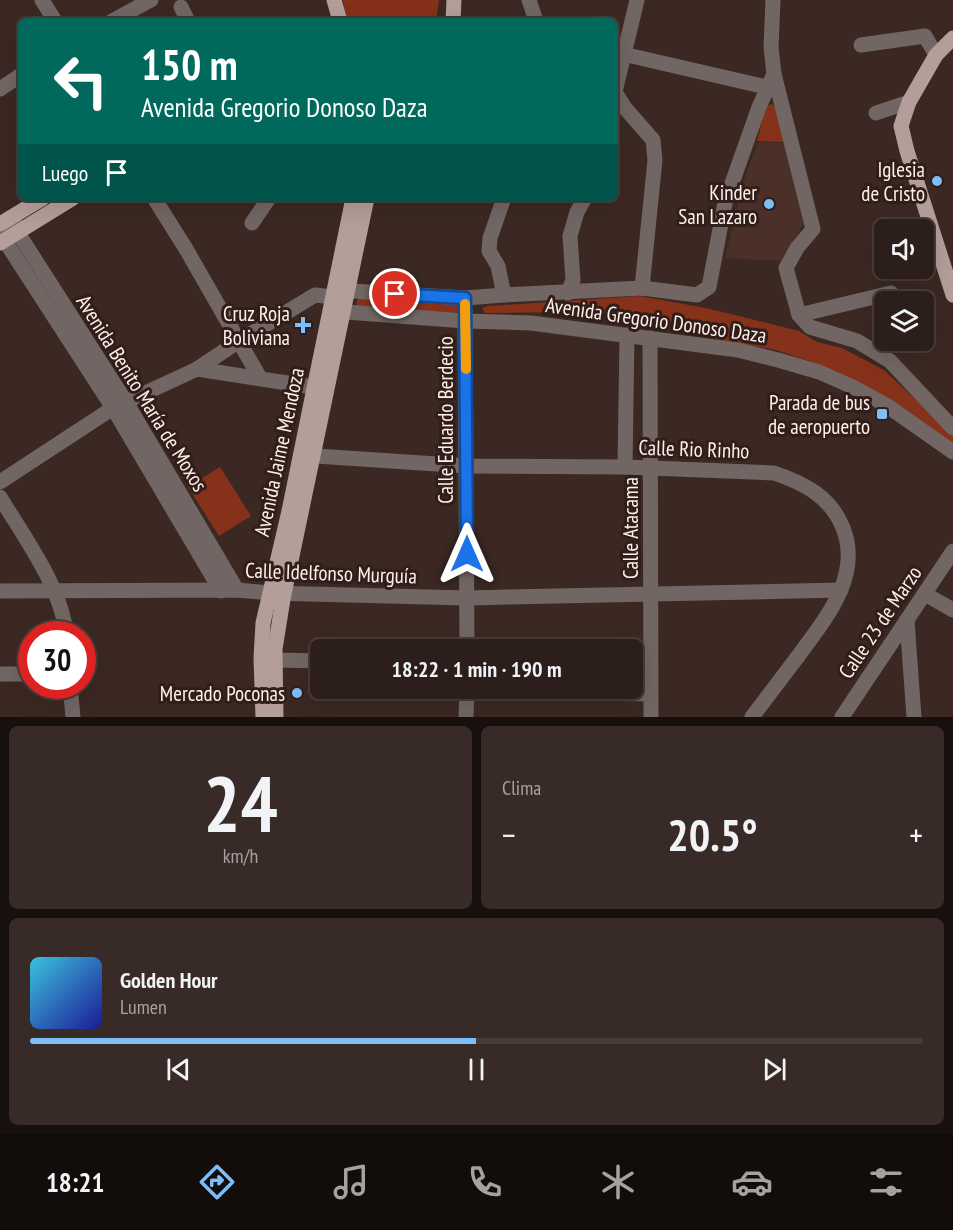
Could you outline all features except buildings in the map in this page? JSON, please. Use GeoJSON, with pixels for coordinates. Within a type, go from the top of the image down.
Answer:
{"type":"FeatureCollection","features":[{"type":"Feature","properties":{"kind":"main road"},"geometry":{"type":"LineString","coordinates":[[334,0],[339,18]]}},
{"type":"Feature","properties":{"kind":"main road"},"geometry":{"type":"LineString","coordinates":[[453,18],[454,0]]}},
{"type":"Feature","properties":{"kind":"main road"},"geometry":{"type":"LineString","coordinates":[[953,38],[936,55],[909,102],[901,126],[953,295]]}},
{"type":"Feature","properties":{"kind":"main road"},"geometry":{"type":"LineString","coordinates":[[3,230],[39,201]]}},
{"type":"Feature","properties":{"kind":"main road"},"geometry":{"type":"LineString","coordinates":[[3,230],[18,233],[68,201]]}},
{"type":"Feature","properties":{"kind":"main road","name":"Avenida Jaime Mendoza"},"geometry":{"type":"LineString","coordinates":[[276,717],[277,593],[337,300],[353,201]]}},
{"type":"Feature","properties":{"kind":"main road","name":"Avenida Jaime Mendoza"},"geometry":{"type":"LineString","coordinates":[[337,300],[366,201]]}},
{"type":"Feature","properties":{"kind":"main road","name":"Avenida Jaime Mendoza"},"geometry":{"type":"LineString","coordinates":[[263,717],[261,658],[263,623],[277,593]]}},
{"type":"Feature","properties":{"kind":"street"},"geometry":{"type":"LineString","coordinates":[[42,0],[53,18]]}},
{"type":"Feature","properties":{"kind":"street"},"geometry":{"type":"LineString","coordinates":[[118,18],[151,0]]}},
{"type":"Feature","properties":{"kind":"street"},"geometry":{"type":"LineString","coordinates":[[529,0],[535,18]]}},
{"type":"Feature","properties":{"kind":"street"},"geometry":{"type":"LineString","coordinates":[[618,78],[637,0]]}},
{"type":"Feature","properties":{"kind":"street"},"geometry":{"type":"LineString","coordinates":[[773,0],[770,81],[813,229],[786,268],[799,315],[810,327],[857,341],[890,361],[953,428]]}},
{"type":"Feature","properties":{"kind":"street"},"geometry":{"type":"LineString","coordinates":[[181,7],[187,18]]}},
{"type":"Feature","properties":{"kind":"street"},"geometry":{"type":"LineString","coordinates":[[861,45],[925,36],[936,55]]}},
{"type":"Feature","properties":{"kind":"street"},"geometry":{"type":"LineString","coordinates":[[623,54],[770,81]]}},
{"type":"Feature","properties":{"kind":"street"},"geometry":{"type":"LineString","coordinates":[[0,89],[18,77]]}},
{"type":"Feature","properties":{"kind":"street","name":"Avenida Gregorio Donoso Daza"},"geometry":{"type":"LineString","coordinates":[[337,300],[465,298],[642,288],[697,295],[709,288],[726,203],[770,81]]}},
{"type":"Feature","properties":{"kind":"street"},"geometry":{"type":"LineString","coordinates":[[618,97],[652,140],[654,150],[655,160],[642,288]]}},
{"type":"Feature","properties":{"kind":"street"},"geometry":{"type":"LineString","coordinates":[[876,113],[909,102]]}},
{"type":"Feature","properties":{"kind":"street"},"geometry":{"type":"LineString","coordinates":[[156,201],[260,378]]}},
{"type":"Feature","properties":{"kind":"street"},"geometry":{"type":"LineString","coordinates":[[252,223],[267,201]]}},
{"type":"Feature","properties":{"kind":"street"},"geometry":{"type":"LineString","coordinates":[[503,201],[490,238],[489,251],[498,266],[504,295]]}},
{"type":"Feature","properties":{"kind":"street"},"geometry":{"type":"LineString","coordinates":[[568,293],[573,280],[570,236],[577,212],[583,201]]}},
{"type":"Feature","properties":{"kind":"street","name":"Avenida Benito María de Moxos"},"geometry":{"type":"LineString","coordinates":[[3,230],[120,405],[237,590]]}},
{"type":"Feature","properties":{"kind":"street","name":"Avenida Benito María de Moxos"},"geometry":{"type":"LineString","coordinates":[[18,233],[120,405],[221,591]]}},
{"type":"Feature","properties":{"kind":"street"},"geometry":{"type":"LineString","coordinates":[[0,482],[120,405],[197,369],[315,295],[337,300]]}},
{"type":"Feature","properties":{"kind":"street"},"geometry":{"type":"LineString","coordinates":[[799,315],[874,297]]}},
{"type":"Feature","properties":{"kind":"street","name":"Calle Eduardo Berdecio"},"geometry":{"type":"LineString","coordinates":[[465,298],[467,639]]}},
{"type":"Feature","properties":{"kind":"street","name":"Avenida Gregorio Donoso Daza"},"geometry":{"type":"LineString","coordinates":[[337,300],[465,321],[531,323],[650,338],[738,351],[778,360],[819,372],[853,387],[886,405],[953,452]]}},
{"type":"Feature","properties":{"kind":"street","name":"Calle Atacama"},"geometry":{"type":"LineString","coordinates":[[625,467],[627,335]]}},
{"type":"Feature","properties":{"kind":"street","name":"Calle Atacama"},"geometry":{"type":"LineString","coordinates":[[650,338],[651,717]]}},
{"type":"Feature","properties":{"kind":"street"},"geometry":{"type":"LineString","coordinates":[[197,369],[320,388]]}},
{"type":"Feature","properties":{"kind":"street","name":"Calle Rio Rinho"},"geometry":{"type":"LineString","coordinates":[[306,456],[466,466],[625,467],[774,473],[791,478],[811,489],[830,504],[846,534],[848,569],[831,612],[752,717]]}},
{"type":"Feature","properties":{"kind":"street"},"geometry":{"type":"LineString","coordinates":[[0,497],[56,592],[64,621]]}},
{"type":"Feature","properties":{"kind":"street","name":"Calle 23 de Marzo"},"geometry":{"type":"LineString","coordinates":[[842,717],[953,551]]}},
{"type":"Feature","properties":{"kind":"street","name":"Calle Idelfonso Murguía"},"geometry":{"type":"LineString","coordinates":[[0,591],[237,590],[467,598],[841,590]]}},
{"type":"Feature","properties":{"kind":"street"},"geometry":{"type":"LineString","coordinates":[[925,594],[953,610]]}},
{"type":"Feature","properties":{"kind":"street"},"geometry":{"type":"LineString","coordinates":[[907,621],[914,717]]}},
{"type":"Feature","properties":{"kind":"street"},"geometry":{"type":"LineString","coordinates":[[275,660],[310,661]]}},
{"type":"Feature","properties":{"kind":"street"},"geometry":{"type":"LineString","coordinates":[[0,674],[18,675]]}},
{"type":"Feature","properties":{"kind":"street"},"geometry":{"type":"LineString","coordinates":[[643,694],[650,694]]}},
{"type":"Feature","properties":{"kind":"street"},"geometry":{"type":"LineString","coordinates":[[71,699],[73,717]]}},
{"type":"Feature","properties":{"kind":"street"},"geometry":{"type":"LineString","coordinates":[[466,699],[466,717]]}},
{"type":"Feature","properties":{"kind":"shaded area"},"geometry":{"type":"Polygon","coordinates":[[[343,0],[439,0],[436,18],[346,18],[343,0]]]}},
{"type":"Feature","properties":{"kind":"shaded area"},"geometry":{"type":"Polygon","coordinates":[[[772,104],[776,108],[785,142],[757,141],[766,106],[772,104]]]}},
{"type":"Feature","properties":{"kind":"shaded area","name":"Kinder San Lazaro"},"geometry":{"type":"Polygon","coordinates":[[[758,142],[786,143],[805,222],[780,261],[725,258],[742,186],[758,142]]]}},
{"type":"Feature","properties":{"kind":"shaded area"},"geometry":{"type":"Polygon","coordinates":[[[360,295],[458,305],[458,310],[455,313],[359,308],[356,303],[360,295]]]}},
{"type":"Feature","properties":{"kind":"shaded area"},"geometry":{"type":"Polygon","coordinates":[[[639,296],[706,308],[799,331],[817,342],[842,348],[884,370],[953,434],[953,446],[815,363],[776,350],[711,338],[690,326],[598,312],[485,313],[482,308],[639,296]]]}},
{"type":"Feature","properties":{"kind":"shaded area"},"geometry":{"type":"Polygon","coordinates":[[[220,467],[251,516],[219,536],[188,487],[220,467]]]}},
{"type":"Feature","properties":{"kind":"slow traffic"},"geometry":{"type":"LineString","coordinates":[[465,304],[466,369]]}},
{"type":"Feature","properties":{"kind":"place","name":"Iglesia de Cristo"},"geometry":{"type":"Point","coordinates":[937,181]}},
{"type":"Feature","properties":{"kind":"place","name":"Kinder San Lazaro"},"geometry":{"type":"Point","coordinates":[769,204]}},
{"type":"Feature","properties":{"kind":"place","name":"Cruz Roja Boliviana"},"geometry":{"type":"Point","coordinates":[303,325]}},
{"type":"Feature","properties":{"kind":"place","name":"Parada de bus de aeropuerto"},"geometry":{"type":"Point","coordinates":[882,414]}},
{"type":"Feature","properties":{"kind":"place","name":"Mercado Poconas"},"geometry":{"type":"Point","coordinates":[297,693]}},
{"type":"Feature","properties":{"kind":"route"},"geometry":{"type":"LineString","coordinates":[[395,294],[465,298],[467,554]]}}]}
